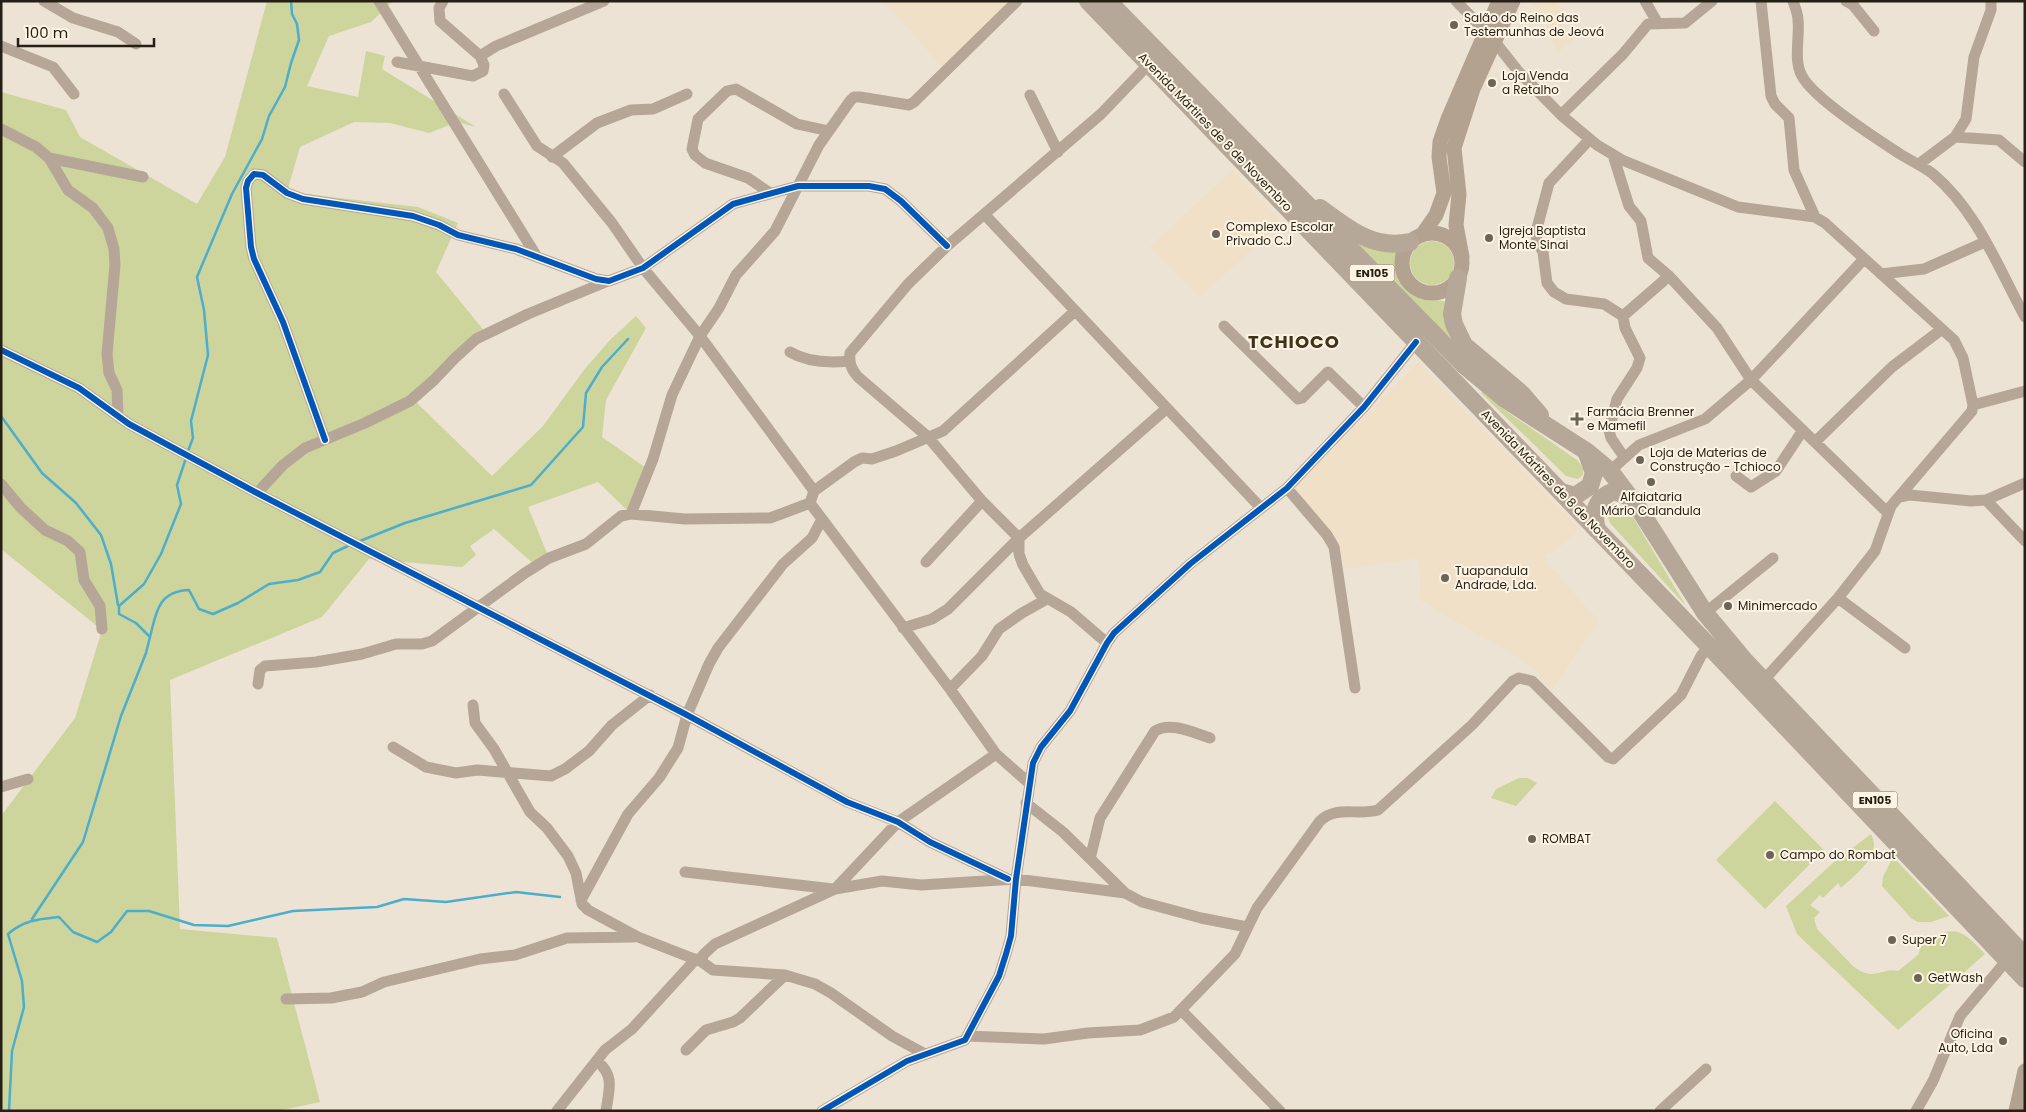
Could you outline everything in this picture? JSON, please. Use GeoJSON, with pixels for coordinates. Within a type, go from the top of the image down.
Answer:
{"type":"FeatureCollection","features":[{"type":"Feature","properties":{"kind":"main road","name":"Avenida Mártires de 8 de Novembro"},"geometry":{"type":"LineString","coordinates":[[1088,1],[1709,646],[2025,979]]}},
{"type":"Feature","properties":{"kind":"main road","name":"Avenida Mártires de 8 de Novembro"},"geometry":{"type":"LineString","coordinates":[[1108,1],[1464,366],[1505,399],[1586,451],[1610,471],[1631,498],[1705,613],[1763,681],[2025,956]]}},
{"type":"Feature","properties":{"kind":"main road"},"geometry":{"type":"LineString","coordinates":[[1281,180],[1367,240],[1386,244],[1416,238]]}},
{"type":"Feature","properties":{"kind":"main road"},"geometry":{"type":"LineString","coordinates":[[1458,278],[1452,314],[1454,324],[1464,345],[1522,394],[1552,428]]}},
{"type":"Feature","properties":{"kind":"main road"},"geometry":{"type":"LineString","coordinates":[[1560,492],[1575,496],[1590,486],[1594,472],[1586,451]]}},
{"type":"Feature","properties":{"kind":"main road"},"geometry":{"type":"LineString","coordinates":[[1597,530],[1595,512],[1602,497],[1615,491],[1631,498]]}},
{"type":"Feature","properties":{"kind":"street"},"geometry":{"type":"LineString","coordinates":[[44,1],[73,18],[118,32],[136,44]]}},
{"type":"Feature","properties":{"kind":"street"},"geometry":{"type":"LineString","coordinates":[[379,1],[537,257]]}},
{"type":"Feature","properties":{"kind":"street"},"geometry":{"type":"LineString","coordinates":[[397,62],[473,76],[483,71],[484,65],[480,56],[440,21],[439,8],[443,1]]}},
{"type":"Feature","properties":{"kind":"street"},"geometry":{"type":"LineString","coordinates":[[480,56],[496,46],[604,1]]}},
{"type":"Feature","properties":{"kind":"street"},"geometry":{"type":"LineString","coordinates":[[631,514],[654,459],[672,395],[700,336],[719,308],[736,275],[775,232],[828,131],[854,97],[908,105],[914,102],[1017,1]]}},
{"type":"Feature","properties":{"kind":"street"},"geometry":{"type":"LineString","coordinates":[[1456,1],[1490,36],[1524,78],[1561,115],[1613,155],[1738,207],[1815,217]]}},
{"type":"Feature","properties":{"kind":"street"},"geometry":{"type":"LineString","coordinates":[[1499,1],[1490,36],[1454,148],[1459,194],[1456,225],[1462,256],[1461,271],[1451,287],[1441,292],[1424,293],[1414,288],[1404,274],[1402,263],[1404,252],[1436,216],[1444,193],[1439,157],[1440,142],[1448,119],[1490,36],[1513,1]]}},
{"type":"Feature","properties":{"kind":"street"},"geometry":{"type":"LineString","coordinates":[[1645,1],[1658,22]]}},
{"type":"Feature","properties":{"kind":"street"},"geometry":{"type":"LineString","coordinates":[[1561,115],[1623,54],[1648,24],[1658,22],[1685,23],[1712,1]]}},
{"type":"Feature","properties":{"kind":"street"},"geometry":{"type":"LineString","coordinates":[[1761,1],[1771,96],[1775,104],[1789,118],[1794,170],[1815,217],[1881,274],[1961,350],[1973,405],[1966,418],[1900,498],[1891,506],[1875,550],[1838,598],[1763,681]]}},
{"type":"Feature","properties":{"kind":"street"},"geometry":{"type":"LineString","coordinates":[[1793,1],[1798,18],[1798,68],[1807,83],[1829,103],[1919,164],[1944,185],[1979,227],[1984,242],[2025,317]]}},
{"type":"Feature","properties":{"kind":"street"},"geometry":{"type":"LineString","coordinates":[[1846,1],[1853,5],[1874,31]]}},
{"type":"Feature","properties":{"kind":"street"},"geometry":{"type":"LineString","coordinates":[[1919,164],[1955,137],[1966,119],[1974,56],[1991,10],[1991,1]]}},
{"type":"Feature","properties":{"kind":"street"},"geometry":{"type":"LineString","coordinates":[[1,46],[53,67],[74,94]]}},
{"type":"Feature","properties":{"kind":"street"},"geometry":{"type":"LineString","coordinates":[[1107,643],[1071,612],[1040,594],[1023,565],[1019,554],[1019,538],[982,501],[928,437],[858,377],[849,361],[850,353],[908,284],[947,246],[986,216],[1101,114],[1149,64]]}},
{"type":"Feature","properties":{"kind":"street"},"geometry":{"type":"LineString","coordinates":[[770,193],[748,178],[705,163],[695,155],[692,149],[696,126],[702,114],[727,91],[736,89],[793,122],[828,131]]}},
{"type":"Feature","properties":{"kind":"street"},"geometry":{"type":"LineString","coordinates":[[504,94],[537,146],[563,163],[606,216],[643,268],[700,336],[814,491]]}},
{"type":"Feature","properties":{"kind":"street"},"geometry":{"type":"LineString","coordinates":[[552,157],[596,123],[631,110],[653,109],[688,94]]}},
{"type":"Feature","properties":{"kind":"street"},"geometry":{"type":"LineString","coordinates":[[1030,95],[1058,152]]}},
{"type":"Feature","properties":{"kind":"street"},"geometry":{"type":"LineString","coordinates":[[1,129],[36,147],[49,158],[68,190],[93,208],[108,228],[114,249],[107,354],[110,373],[117,390],[118,416]]}},
{"type":"Feature","properties":{"kind":"street"},"geometry":{"type":"LineString","coordinates":[[1955,137],[1999,140],[2025,162]]}},
{"type":"Feature","properties":{"kind":"street"},"geometry":{"type":"LineString","coordinates":[[1590,139],[1549,183],[1543,210],[1538,221],[1537,242],[1543,252],[1547,283],[1554,292],[1566,299],[1604,304],[1623,316],[1625,328],[1640,358],[1637,368],[1617,399],[1609,430],[1610,438],[1624,456]]}},
{"type":"Feature","properties":{"kind":"street"},"geometry":{"type":"LineString","coordinates":[[1613,155],[1629,206],[1641,221],[1646,253],[1652,262],[1668,276],[1717,328],[1751,380],[1888,513]]}},
{"type":"Feature","properties":{"kind":"street"},"geometry":{"type":"LineString","coordinates":[[49,158],[143,177]]}},
{"type":"Feature","properties":{"kind":"street"},"geometry":{"type":"LineString","coordinates":[[325,440],[283,322],[251,247],[246,188],[248,180],[254,174],[263,175],[287,192],[303,199],[413,216],[458,235],[516,249],[596,279],[609,281]]}},
{"type":"Feature","properties":{"kind":"street"},"geometry":{"type":"LineString","coordinates":[[257,493],[283,465],[305,448],[410,401],[476,339],[486,333],[643,268],[733,204],[798,186],[869,186],[885,189],[901,201],[947,246]]}},
{"type":"Feature","properties":{"kind":"street"},"geometry":{"type":"LineString","coordinates":[[986,216],[1261,508]]}},
{"type":"Feature","properties":{"kind":"street"},"geometry":{"type":"LineString","coordinates":[[1416,238],[1434,233],[1447,237],[1456,245],[1462,256]]}},
{"type":"Feature","properties":{"kind":"street"},"geometry":{"type":"LineString","coordinates":[[1881,274],[1924,270],[1984,242]]}},
{"type":"Feature","properties":{"kind":"street"},"geometry":{"type":"LineString","coordinates":[[1610,471],[1624,456],[1639,445],[1705,419],[1751,380],[1864,259]]}},
{"type":"Feature","properties":{"kind":"street"},"geometry":{"type":"LineString","coordinates":[[1623,316],[1668,276]]}},
{"type":"Feature","properties":{"kind":"street"},"geometry":{"type":"LineString","coordinates":[[810,503],[814,491],[854,462],[862,458],[872,459],[896,451],[943,430],[1075,311]]}},
{"type":"Feature","properties":{"kind":"street"},"geometry":{"type":"LineString","coordinates":[[1224,326],[1298,399],[1302,398],[1328,372],[1364,407]]}},
{"type":"Feature","properties":{"kind":"street"},"geometry":{"type":"LineString","coordinates":[[1814,442],[1892,367],[1942,330]]}},
{"type":"Feature","properties":{"kind":"street"},"geometry":{"type":"LineString","coordinates":[[822,1111],[907,1061],[961,1042],[967,1036],[999,976],[1011,936],[1012,879],[1032,763],[1041,747],[1070,711],[1107,643],[1114,633],[1190,564],[1287,488],[1364,407],[1416,342]]}},
{"type":"Feature","properties":{"kind":"street"},"geometry":{"type":"LineString","coordinates":[[1,350],[79,388],[118,416],[257,493],[650,695],[847,802],[898,822],[930,842],[1012,879]]}},
{"type":"Feature","properties":{"kind":"street"},"geometry":{"type":"LineString","coordinates":[[790,352],[799,357],[832,362],[849,361]]}},
{"type":"Feature","properties":{"kind":"street"},"geometry":{"type":"LineString","coordinates":[[1973,405],[2025,391]]}},
{"type":"Feature","properties":{"kind":"street"},"geometry":{"type":"LineString","coordinates":[[903,628],[940,615],[1019,538],[1166,409]]}},
{"type":"Feature","properties":{"kind":"street"},"geometry":{"type":"LineString","coordinates":[[1736,476],[1751,486],[1772,476],[1803,430]]}},
{"type":"Feature","properties":{"kind":"street"},"geometry":{"type":"LineString","coordinates":[[1900,498],[1910,495],[1971,501],[1986,500],[2025,483]]}},
{"type":"Feature","properties":{"kind":"street"},"geometry":{"type":"LineString","coordinates":[[1,484],[21,508],[45,530],[68,542],[80,552],[84,580],[100,606],[102,629]]}},
{"type":"Feature","properties":{"kind":"street"},"geometry":{"type":"LineString","coordinates":[[1287,488],[1327,535],[1334,548],[1355,688]]}},
{"type":"Feature","properties":{"kind":"street"},"geometry":{"type":"LineString","coordinates":[[1986,500],[2025,541]]}},
{"type":"Feature","properties":{"kind":"street"},"geometry":{"type":"LineString","coordinates":[[926,562],[982,501]]}},
{"type":"Feature","properties":{"kind":"street"},"geometry":{"type":"LineString","coordinates":[[258,684],[260,670],[265,666],[316,662],[362,654],[396,644],[422,644],[432,641],[530,570],[567,550],[586,544],[621,516],[631,514],[685,519],[770,518],[810,503]]}},
{"type":"Feature","properties":{"kind":"street"},"geometry":{"type":"LineString","coordinates":[[810,503],[950,689],[996,754],[1029,782]]}},
{"type":"Feature","properties":{"kind":"street"},"geometry":{"type":"LineString","coordinates":[[581,900],[628,814],[659,778],[678,748],[687,715],[718,648],[783,564],[812,538],[822,519]]}},
{"type":"Feature","properties":{"kind":"street"},"geometry":{"type":"LineString","coordinates":[[1705,613],[1773,558]]}},
{"type":"Feature","properties":{"kind":"street"},"geometry":{"type":"LineString","coordinates":[[1838,598],[1905,648]]}},
{"type":"Feature","properties":{"kind":"street"},"geometry":{"type":"LineString","coordinates":[[950,689],[982,656],[999,629],[1022,612],[1047,599]]}},
{"type":"Feature","properties":{"kind":"street"},"geometry":{"type":"LineString","coordinates":[[967,1036],[1044,1039],[1088,1033],[1140,1030],[1167,1021],[1181,1010],[1235,954],[1257,908],[1320,821],[1335,811],[1371,812],[1378,810],[1472,725],[1513,681],[1519,678],[1532,680],[1608,757],[1614,759],[1681,695],[1701,656],[1709,646]]}},
{"type":"Feature","properties":{"kind":"street"},"geometry":{"type":"LineString","coordinates":[[393,747],[426,767],[456,773],[477,770],[551,776],[565,769],[590,751],[612,725],[650,695]]}},
{"type":"Feature","properties":{"kind":"street"},"geometry":{"type":"LineString","coordinates":[[473,706],[475,723],[530,812],[547,828],[568,856],[576,873],[581,900],[588,910],[638,937],[699,960],[713,970],[785,975],[801,978],[831,993],[892,1036],[925,1054]]}},
{"type":"Feature","properties":{"kind":"street"},"geometry":{"type":"LineString","coordinates":[[1090,860],[1100,818],[1155,731],[1162,726],[1171,727],[1210,738]]}},
{"type":"Feature","properties":{"kind":"street"},"geometry":{"type":"LineString","coordinates":[[835,889],[898,822],[996,754]]}},
{"type":"Feature","properties":{"kind":"street"},"geometry":{"type":"LineString","coordinates":[[1,787],[28,779]]}},
{"type":"Feature","properties":{"kind":"street"},"geometry":{"type":"LineString","coordinates":[[1026,802],[1063,832],[1124,893],[1142,902],[1201,918],[1247,927]]}},
{"type":"Feature","properties":{"kind":"street"},"geometry":{"type":"LineString","coordinates":[[686,872],[835,889]]}},
{"type":"Feature","properties":{"kind":"street"},"geometry":{"type":"LineString","coordinates":[[557,1111],[614,1041],[632,1029],[715,944],[835,889],[882,881],[921,885],[1012,879],[1124,893]]}},
{"type":"Feature","properties":{"kind":"street"},"geometry":{"type":"LineString","coordinates":[[286,999],[331,998],[362,992],[384,982],[480,959],[514,955],[567,938],[638,937]]}},
{"type":"Feature","properties":{"kind":"street"},"geometry":{"type":"LineString","coordinates":[[1916,1111],[1933,1082],[1960,1016],[2007,960]]}},
{"type":"Feature","properties":{"kind":"street"},"geometry":{"type":"LineString","coordinates":[[686,1050],[706,1030],[740,1018],[785,975]]}},
{"type":"Feature","properties":{"kind":"street"},"geometry":{"type":"LineString","coordinates":[[1181,1010],[1280,1111]]}},
{"type":"Feature","properties":{"kind":"street"},"geometry":{"type":"LineString","coordinates":[[597,1060],[607,1069],[610,1075],[606,1111]]}},
{"type":"Feature","properties":{"kind":"street"},"geometry":{"type":"LineString","coordinates":[[1660,1111],[1706,1069]]}},
{"type":"Feature","properties":{"kind":"street"},"geometry":{"type":"LineString","coordinates":[[2016,1111],[2025,1071]]}},
{"type":"Feature","properties":{"kind":"street"},"geometry":{"type":"LineString","coordinates":[[844,1111],[847,1096]]}},
{"type":"Feature","properties":{"kind":"shaded area"},"geometry":{"type":"Polygon","coordinates":[[[883,1],[1009,1],[943,68],[883,1]]]}},
{"type":"Feature","properties":{"kind":"shaded area"},"geometry":{"type":"Polygon","coordinates":[[[1535,1],[1555,1],[1565,11],[1560,22],[1574,39],[1558,52],[1544,30],[1551,23],[1532,5],[1535,1]]]}},
{"type":"Feature","properties":{"kind":"shaded area","name":"Complexo Escolar Privado C.J"},"geometry":{"type":"Polygon","coordinates":[[[1233,170],[1282,222],[1200,297],[1149,247],[1233,170]]]}},
{"type":"Feature","properties":{"kind":"shaded area"},"geometry":{"type":"Polygon","coordinates":[[[1418,362],[1580,529],[1554,552],[1545,554],[1548,565],[1599,621],[1552,690],[1535,670],[1513,654],[1421,601],[1419,558],[1345,569],[1338,542],[1294,489],[1418,362]]]}},
{"type":"Feature","properties":{"kind":"green space"},"geometry":{"type":"Polygon","coordinates":[[[267,1],[393,1],[371,22],[329,36],[307,86],[358,97],[366,51],[385,56],[382,69],[476,127],[457,122],[429,133],[390,123],[354,122],[300,147],[287,192],[418,207],[458,223],[436,272],[486,333],[417,403],[492,476],[543,426],[584,370],[610,340],[636,316],[646,328],[606,400],[602,437],[649,470],[631,514],[598,482],[528,507],[549,558],[536,566],[494,529],[470,546],[476,555],[462,567],[369,559],[322,617],[170,680],[180,929],[277,938],[320,1102],[277,1111],[1,1111],[1,816],[75,718],[102,630],[1,549],[1,92],[66,110],[80,137],[197,204],[225,157],[267,1]]]}},
{"type":"Feature","properties":{"kind":"green space"},"geometry":{"type":"Polygon","coordinates":[[[1349,237],[1398,251],[1397,267],[1406,288],[1418,298],[1445,302],[1472,360],[1349,237]]]}},
{"type":"Feature","properties":{"kind":"green space"},"geometry":{"type":"Polygon","coordinates":[[[1432,241],[1444,245],[1450,251],[1454,263],[1450,275],[1444,281],[1432,285],[1420,281],[1414,275],[1410,263],[1414,251],[1420,245],[1432,241]]]}},
{"type":"Feature","properties":{"kind":"green space"},"geometry":{"type":"Polygon","coordinates":[[[1482,392],[1577,460],[1583,468],[1583,475],[1578,479],[1566,476],[1482,392]]]}},
{"type":"Feature","properties":{"kind":"green space"},"geometry":{"type":"Polygon","coordinates":[[[1612,504],[1624,508],[1634,519],[1686,606],[1610,523],[1606,511],[1612,504]]]}},
{"type":"Feature","properties":{"kind":"green space"},"geometry":{"type":"Polygon","coordinates":[[[1519,778],[1528,778],[1537,783],[1516,806],[1491,798],[1496,789],[1519,778]]]}},
{"type":"Feature","properties":{"kind":"green space","name":"Campo do Rombat"},"geometry":{"type":"Polygon","coordinates":[[[1775,801],[1824,850],[1765,909],[1716,860],[1775,801]]]}},
{"type":"Feature","properties":{"kind":"green space"},"geometry":{"type":"Polygon","coordinates":[[[1871,834],[1874,842],[1873,849],[1866,864],[1860,871],[1841,888],[1838,883],[1823,898],[1820,895],[1810,905],[1820,912],[1814,918],[1817,929],[1853,966],[1860,971],[1872,974],[1892,970],[1898,971],[1919,954],[1920,947],[1940,934],[1948,932],[1955,931],[1961,933],[1985,954],[1898,1030],[1797,934],[1786,906],[1834,862],[1871,834]]]}},
{"type":"Feature","properties":{"kind":"green space"},"geometry":{"type":"Polygon","coordinates":[[[1893,857],[1949,916],[1931,922],[1918,922],[1911,918],[1882,886],[1883,877],[1893,857]]]}},
{"type":"Feature","properties":{"kind":"waterway"},"geometry":{"type":"LineString","coordinates":[[188,451],[193,438],[191,421],[208,355],[204,310],[197,277],[232,194],[262,139],[269,116],[285,87],[299,40],[297,24],[292,14],[291,1]]}},
{"type":"Feature","properties":{"kind":"waterway"},"geometry":{"type":"LineString","coordinates":[[360,541],[405,523],[531,485],[583,427],[586,393],[602,367],[628,339]]}},
{"type":"Feature","properties":{"kind":"waterway"},"geometry":{"type":"LineString","coordinates":[[1,416],[42,473],[76,503],[101,535],[111,564],[118,605]]}},
{"type":"Feature","properties":{"kind":"waterway"},"geometry":{"type":"LineString","coordinates":[[32,919],[83,842],[121,716],[146,653],[150,637],[136,623],[119,614],[119,606],[144,584],[161,554],[181,504],[177,485],[186,458]]}},
{"type":"Feature","properties":{"kind":"waterway"},"geometry":{"type":"LineString","coordinates":[[150,637],[160,605],[171,594],[189,590],[199,609],[213,614],[238,603],[269,584],[298,580],[320,572],[333,553],[350,545]]}},
{"type":"Feature","properties":{"kind":"waterway"},"geometry":{"type":"LineString","coordinates":[[9,1111],[12,1051],[24,1007],[22,981],[8,934],[26,923],[59,917],[73,932],[97,942],[111,932],[127,911],[149,911],[194,925],[228,926],[293,911],[377,907],[404,899],[446,902],[516,892],[560,897]]}},
{"type":"Feature","properties":{"kind":"cycle path"},"geometry":{"type":"LineString","coordinates":[[325,440],[283,322],[254,259],[251,247],[246,188],[248,181],[254,174],[263,175],[287,193],[303,199],[413,216],[439,225],[458,235],[516,249],[596,279],[609,281],[643,268],[733,204],[798,186],[869,186],[885,189],[901,201],[947,246]]}},
{"type":"Feature","properties":{"kind":"cycle path"},"geometry":{"type":"LineString","coordinates":[[822,1111],[907,1061],[965,1040],[999,976],[1011,936],[1016,879],[1033,763],[1041,747],[1070,711],[1107,643],[1114,633],[1190,564],[1287,488],[1364,407],[1416,342]]}},
{"type":"Feature","properties":{"kind":"cycle path"},"geometry":{"type":"LineString","coordinates":[[1,350],[79,388],[129,424],[257,493],[687,715],[847,802],[898,822],[930,842],[1008,879]]}},
{"type":"Feature","properties":{"kind":"place","name":"Salão do Reino das Testemunhas de Jeová"},"geometry":{"type":"Point","coordinates":[1454,25]}},
{"type":"Feature","properties":{"kind":"place","name":"Loja Venda a Retalho"},"geometry":{"type":"Point","coordinates":[1492,83]}},
{"type":"Feature","properties":{"kind":"place","name":"Complexo Escolar Privado C.J"},"geometry":{"type":"Point","coordinates":[1216,234]}},
{"type":"Feature","properties":{"kind":"place","name":"Igreja Baptista Monte Sinai"},"geometry":{"type":"Point","coordinates":[1489,238]}},
{"type":"Feature","properties":{"kind":"place","name":"Farmácia Brenner e Mamefil"},"geometry":{"type":"Point","coordinates":[1577,419]}},
{"type":"Feature","properties":{"kind":"place","name":"Loja de Materias de Construção - Tchioco"},"geometry":{"type":"Point","coordinates":[1640,460]}},
{"type":"Feature","properties":{"kind":"place","name":"Alfaiataria Mário Calandula"},"geometry":{"type":"Point","coordinates":[1651,482]}},
{"type":"Feature","properties":{"kind":"place","name":"Tuapandula Andrade, Lda."},"geometry":{"type":"Point","coordinates":[1445,578]}},
{"type":"Feature","properties":{"kind":"place","name":"Minimercado"},"geometry":{"type":"Point","coordinates":[1728,606]}},
{"type":"Feature","properties":{"kind":"place","name":"ROMBAT"},"geometry":{"type":"Point","coordinates":[1532,839]}},
{"type":"Feature","properties":{"kind":"place","name":"Campo do Rombat"},"geometry":{"type":"Point","coordinates":[1770,855]}},
{"type":"Feature","properties":{"kind":"place","name":"Super 7"},"geometry":{"type":"Point","coordinates":[1892,940]}},
{"type":"Feature","properties":{"kind":"place","name":"GetWash"},"geometry":{"type":"Point","coordinates":[1918,978]}},
{"type":"Feature","properties":{"kind":"place","name":"Oficina Auto, Lda"},"geometry":{"type":"Point","coordinates":[2003,1041]}},
{"type":"Feature","properties":{"kind":"district","name":"TCHIOCO"},"geometry":{"type":"Point","coordinates":[1294,342]}}]}
